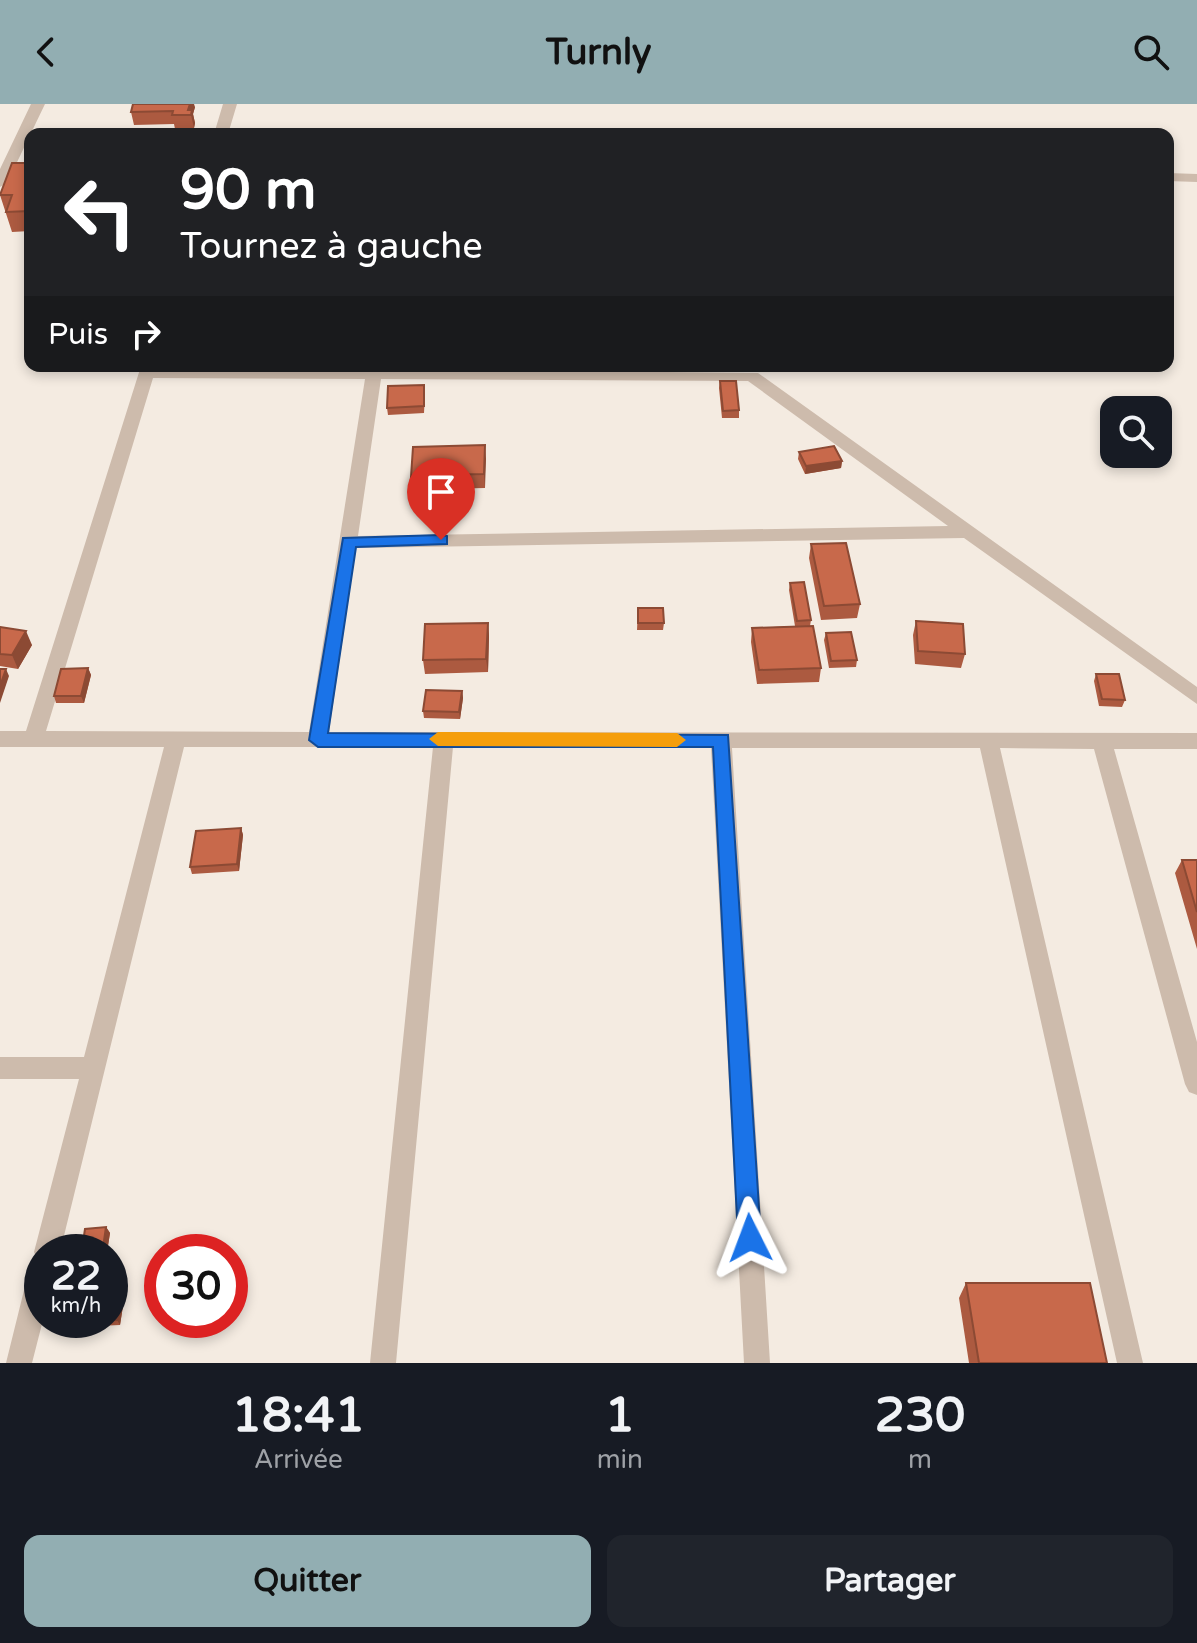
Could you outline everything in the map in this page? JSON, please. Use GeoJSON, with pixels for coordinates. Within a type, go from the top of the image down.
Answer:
{"type":"FeatureCollection","features":[{"type":"Feature","properties":{"kind":"street"},"geometry":{"type":"LineString","coordinates":[[26,128],[38,104]]}},
{"type":"Feature","properties":{"kind":"street"},"geometry":{"type":"LineString","coordinates":[[223,128],[230,104]]}},
{"type":"Feature","properties":{"kind":"street"},"geometry":{"type":"LineString","coordinates":[[0,183],[24,133]]}},
{"type":"Feature","properties":{"kind":"street"},"geometry":{"type":"LineString","coordinates":[[1174,177],[1197,178]]}},
{"type":"Feature","properties":{"kind":"street"},"geometry":{"type":"LineString","coordinates":[[34,739],[147,372]]}},
{"type":"Feature","properties":{"kind":"street"},"geometry":{"type":"LineString","coordinates":[[261,372],[752,376],[1197,697]]}},
{"type":"Feature","properties":{"kind":"street"},"geometry":{"type":"LineString","coordinates":[[318,740],[374,374]]}},
{"type":"Feature","properties":{"kind":"street"},"geometry":{"type":"LineString","coordinates":[[349,542],[966,532]]}},
{"type":"Feature","properties":{"kind":"street"},"geometry":{"type":"LineString","coordinates":[[0,739],[1197,741]]}},
{"type":"Feature","properties":{"kind":"street"},"geometry":{"type":"LineString","coordinates":[[52,1234],[176,739]]}},
{"type":"Feature","properties":{"kind":"street"},"geometry":{"type":"LineString","coordinates":[[383,1363],[444,739]]}},
{"type":"Feature","properties":{"kind":"street"},"geometry":{"type":"LineString","coordinates":[[721,740],[757,1363]]}},
{"type":"Feature","properties":{"kind":"street"},"geometry":{"type":"LineString","coordinates":[[988,740],[1130,1363]]}},
{"type":"Feature","properties":{"kind":"street"},"geometry":{"type":"LineString","coordinates":[[1102,741],[1197,1084]]}},
{"type":"Feature","properties":{"kind":"street"},"geometry":{"type":"LineString","coordinates":[[0,1068],[93,1068]]}},
{"type":"Feature","properties":{"kind":"street"},"geometry":{"type":"LineString","coordinates":[[19,1363],[25,1338]]}},
{"type":"Feature","properties":{"kind":"building"},"geometry":{"type":"Polygon","coordinates":[[[133,104],[190,104],[188,110],[192,110],[191,115],[172,115],[173,111],[131,112],[133,104]]]}},
{"type":"Feature","properties":{"kind":"building"},"geometry":{"type":"Polygon","coordinates":[[[12,163],[24,163],[24,211],[6,212],[12,195],[0,195],[12,163]]]}},
{"type":"Feature","properties":{"kind":"building"},"geometry":{"type":"Polygon","coordinates":[[[720,381],[736,381],[739,410],[723,411],[720,381]]]}},
{"type":"Feature","properties":{"kind":"building"},"geometry":{"type":"Polygon","coordinates":[[[424,385],[424,406],[387,408],[388,386],[424,385]]]}},
{"type":"Feature","properties":{"kind":"building"},"geometry":{"type":"Polygon","coordinates":[[[485,445],[484,474],[440,475],[439,491],[410,492],[413,447],[485,445]]]}},
{"type":"Feature","properties":{"kind":"building"},"geometry":{"type":"Polygon","coordinates":[[[834,446],[842,461],[806,466],[799,452],[834,446]]]}},
{"type":"Feature","properties":{"kind":"building"},"geometry":{"type":"Polygon","coordinates":[[[846,543],[860,604],[824,606],[811,544],[846,543]]]}},
{"type":"Feature","properties":{"kind":"building"},"geometry":{"type":"Polygon","coordinates":[[[804,582],[811,620],[797,621],[790,583],[804,582]]]}},
{"type":"Feature","properties":{"kind":"building"},"geometry":{"type":"Polygon","coordinates":[[[638,608],[663,608],[664,623],[638,623],[638,608]]]}},
{"type":"Feature","properties":{"kind":"building"},"geometry":{"type":"Polygon","coordinates":[[[916,621],[963,624],[965,654],[918,651],[916,621]]]}},
{"type":"Feature","properties":{"kind":"building"},"geometry":{"type":"Polygon","coordinates":[[[488,623],[486,659],[423,660],[425,624],[488,623]]]}},
{"type":"Feature","properties":{"kind":"building"},"geometry":{"type":"Polygon","coordinates":[[[813,626],[821,668],[759,670],[752,628],[813,626]]]}},
{"type":"Feature","properties":{"kind":"building"},"geometry":{"type":"Polygon","coordinates":[[[0,627],[26,631],[12,655],[0,654],[0,627]]]}},
{"type":"Feature","properties":{"kind":"building"},"geometry":{"type":"Polygon","coordinates":[[[851,632],[857,660],[831,661],[826,633],[851,632]]]}},
{"type":"Feature","properties":{"kind":"building"},"geometry":{"type":"Polygon","coordinates":[[[88,668],[81,696],[54,696],[61,669],[88,668]]]}},
{"type":"Feature","properties":{"kind":"building"},"geometry":{"type":"Polygon","coordinates":[[[0,669],[6,669],[0,686],[0,669]]]}},
{"type":"Feature","properties":{"kind":"building"},"geometry":{"type":"Polygon","coordinates":[[[1096,674],[1119,674],[1125,700],[1102,699],[1096,674]]]}},
{"type":"Feature","properties":{"kind":"building"},"geometry":{"type":"Polygon","coordinates":[[[426,690],[462,691],[459,712],[423,711],[426,690]]]}},
{"type":"Feature","properties":{"kind":"building"},"geometry":{"type":"Polygon","coordinates":[[[241,828],[237,864],[190,867],[196,831],[241,828]]]}},
{"type":"Feature","properties":{"kind":"building"},"geometry":{"type":"Polygon","coordinates":[[[1182,860],[1197,860],[1197,912],[1182,860]]]}},
{"type":"Feature","properties":{"kind":"building"},"geometry":{"type":"Polygon","coordinates":[[[106,1227],[105,1234],[84,1234],[85,1229],[106,1227]]]}},
{"type":"Feature","properties":{"kind":"building"},"geometry":{"type":"Polygon","coordinates":[[[966,1283],[1090,1283],[1107,1363],[979,1363],[966,1283]]]}},
{"type":"Feature","properties":{"kind":"slow traffic"},"geometry":{"type":"LineString","coordinates":[[438,739],[677,740]]}},
{"type":"Feature","properties":{"kind":"route"},"geometry":{"type":"LineString","coordinates":[[441,540],[349,542],[318,740],[721,740],[750,1238]]}}]}
